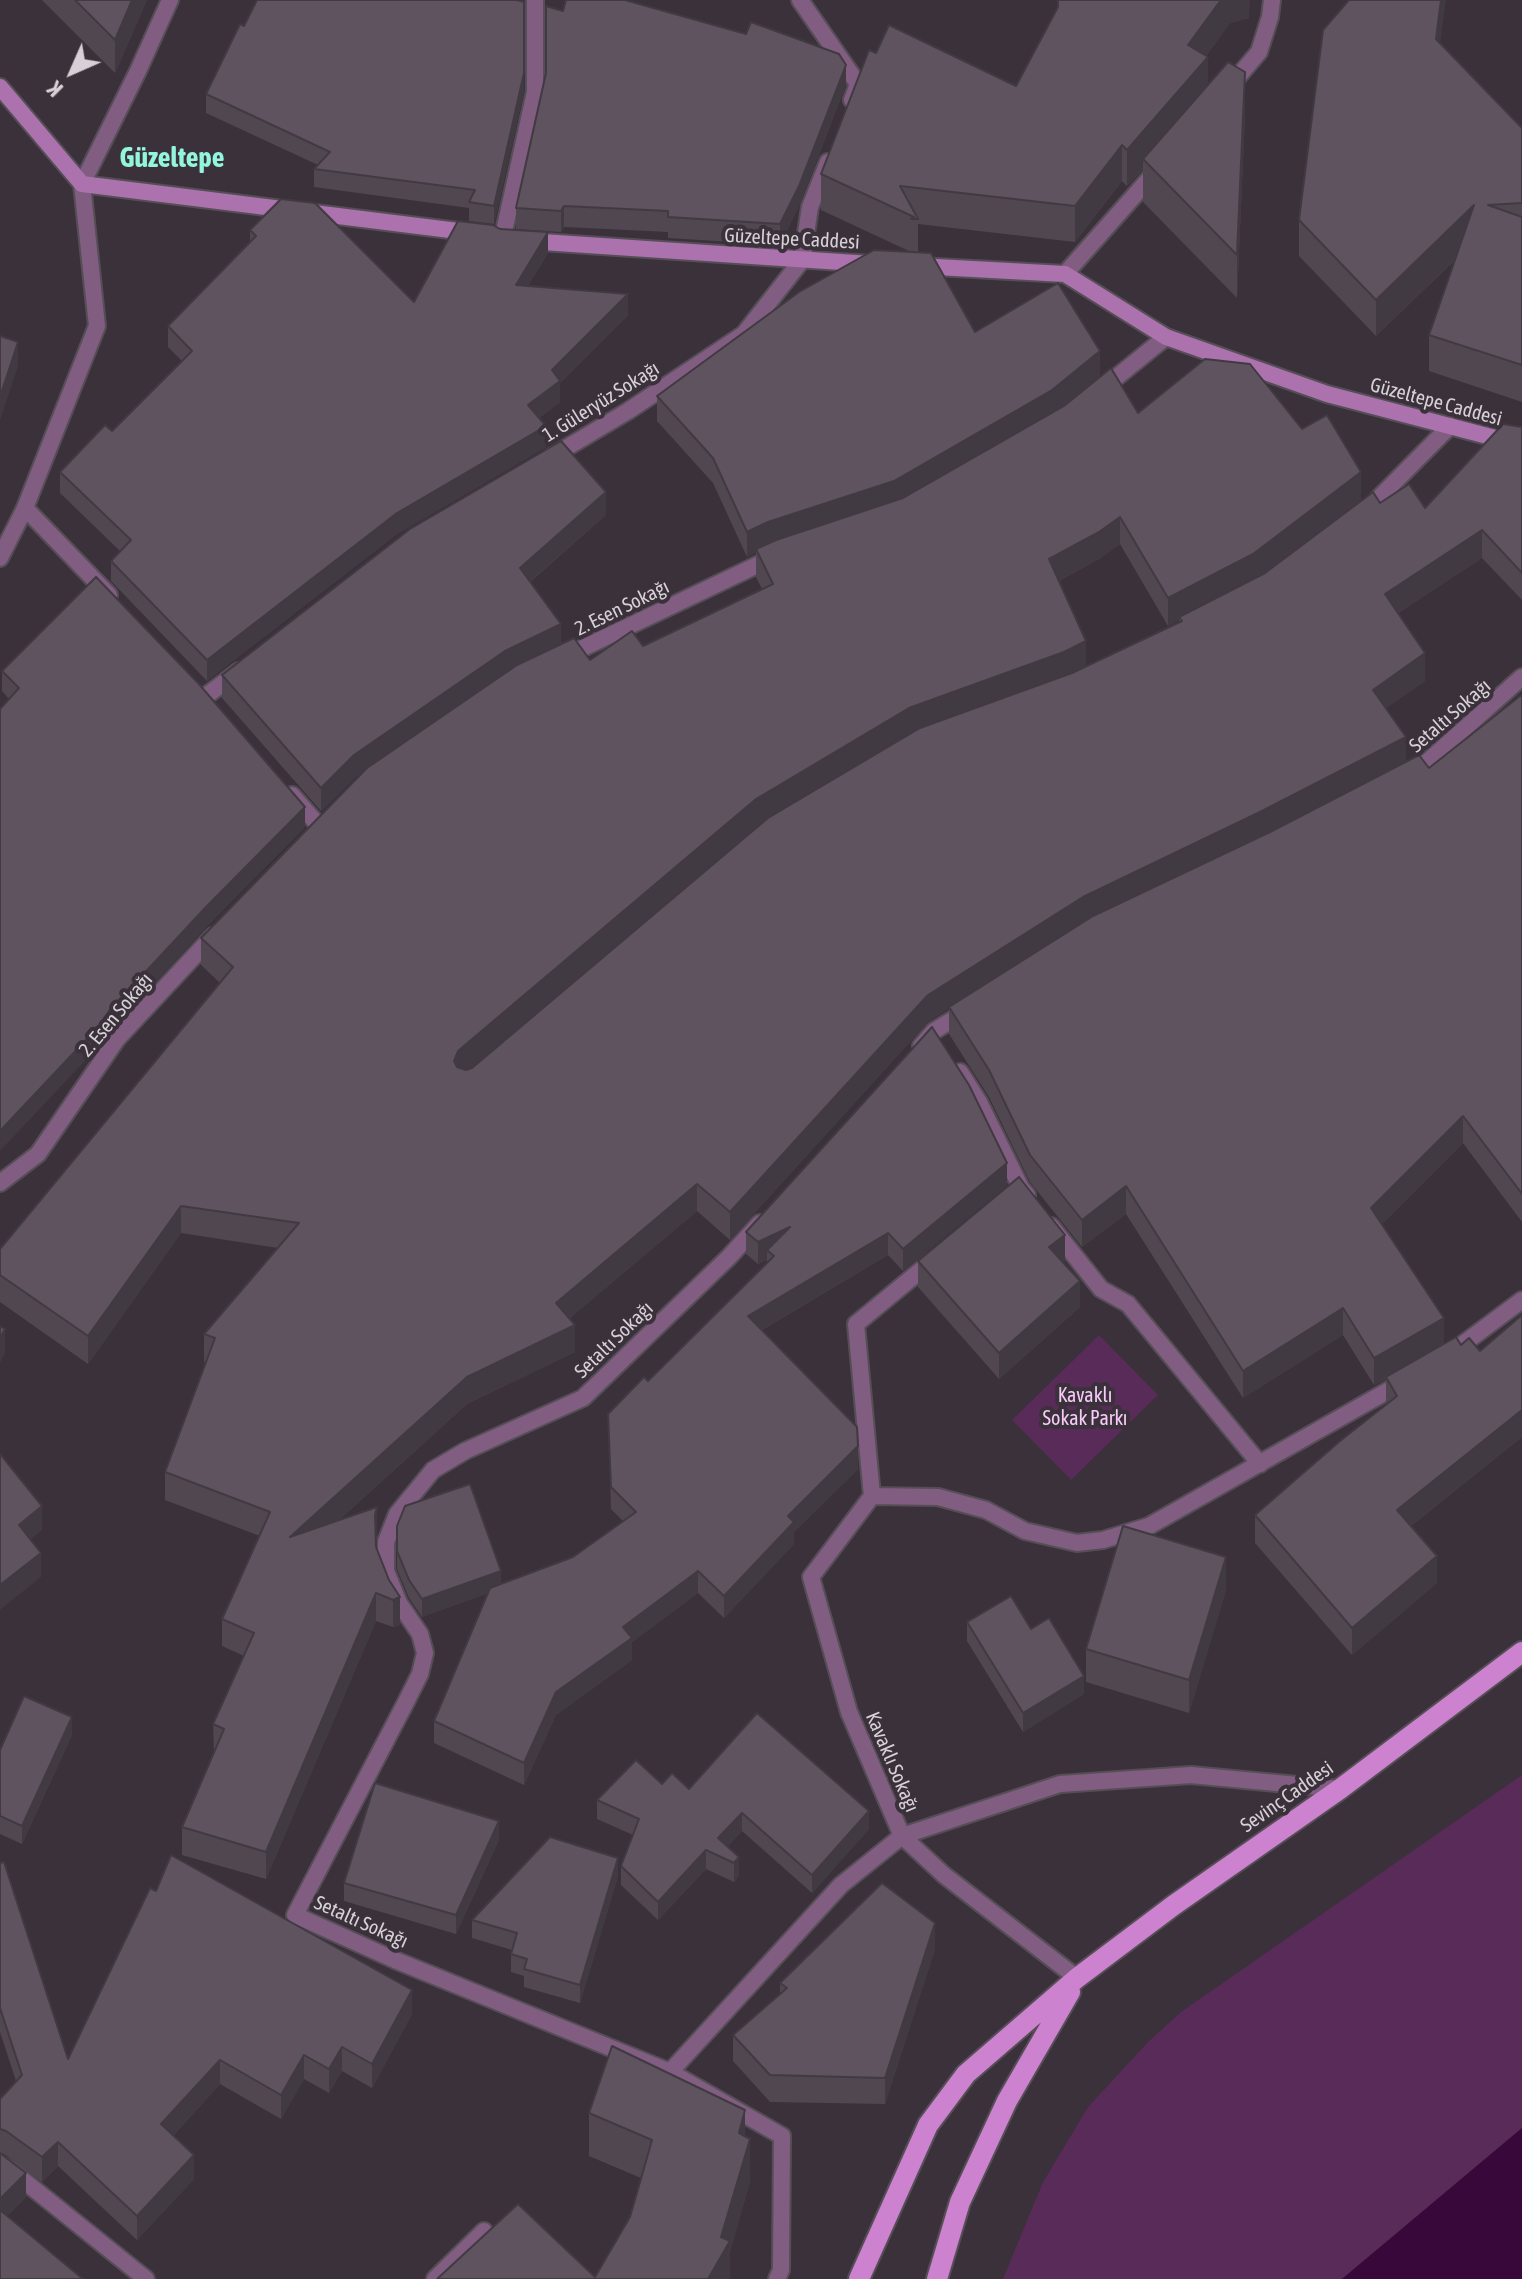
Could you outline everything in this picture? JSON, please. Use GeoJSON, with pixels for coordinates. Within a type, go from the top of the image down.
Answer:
{"type":"FeatureCollection","features":[{"type":"Feature","properties":{"kind":"main road","name":"Sevinç Caddesi"},"geometry":{"type":"LineString","coordinates":[[859,2279],[928,2125],[966,2074],[1077,1978],[1174,1905],[1340,1789],[1522,1652]]}},
{"type":"Feature","properties":{"kind":"main road"},"geometry":{"type":"LineString","coordinates":[[937,2279],[960,2202],[1007,2101],[1077,1978]]}},
{"type":"Feature","properties":{"kind":"street"},"geometry":{"type":"LineString","coordinates":[[0,558],[25,508],[97,326],[82,184],[170,0]]}},
{"type":"Feature","properties":{"kind":"street"},"geometry":{"type":"LineString","coordinates":[[503,236],[535,92],[535,0]]}},
{"type":"Feature","properties":{"kind":"street"},"geometry":{"type":"LineString","coordinates":[[800,0],[858,84],[847,112]]}},
{"type":"Feature","properties":{"kind":"street"},"geometry":{"type":"LineString","coordinates":[[1219,99],[1259,52],[1272,0]]}},
{"type":"Feature","properties":{"kind":"street"},"geometry":{"type":"LineString","coordinates":[[0,87],[82,184]]}},
{"type":"Feature","properties":{"kind":"street"},"geometry":{"type":"LineString","coordinates":[[802,260],[810,207],[831,153]]}},
{"type":"Feature","properties":{"kind":"street"},"geometry":{"type":"LineString","coordinates":[[1065,274],[1171,154]]}},
{"type":"Feature","properties":{"kind":"street","name":"Güzeltepe Caddesi"},"geometry":{"type":"LineString","coordinates":[[82,184],[503,236],[501,239],[1065,274],[1166,337],[1327,394],[1522,445]]}},
{"type":"Feature","properties":{"kind":"street","name":"1. Güleryüz Sokağı"},"geometry":{"type":"LineString","coordinates":[[535,465],[628,411],[744,334],[802,260]]}},
{"type":"Feature","properties":{"kind":"street"},"geometry":{"type":"LineString","coordinates":[[1094,395],[1166,337]]}},
{"type":"Feature","properties":{"kind":"street"},"geometry":{"type":"LineString","coordinates":[[1348,525],[1361,516],[1450,426]]}},
{"type":"Feature","properties":{"kind":"street"},"geometry":{"type":"LineString","coordinates":[[25,508],[121,608]]}},
{"type":"Feature","properties":{"kind":"street","name":"2. Esen Sokağı"},"geometry":{"type":"LineString","coordinates":[[552,664],[786,553]]}},
{"type":"Feature","properties":{"kind":"street"},"geometry":{"type":"LineString","coordinates":[[206,696],[256,658]]}},
{"type":"Feature","properties":{"kind":"street","name":"Setaltı Sokağı"},"geometry":{"type":"LineString","coordinates":[[1389,785],[1417,771],[1510,698],[1522,677]]}},
{"type":"Feature","properties":{"kind":"street"},"geometry":{"type":"LineString","coordinates":[[279,779],[320,827]]}},
{"type":"Feature","properties":{"kind":"street","name":"2. Esen Sokağı"},"geometry":{"type":"LineString","coordinates":[[0,1183],[38,1154],[117,1039],[226,923]]}},
{"type":"Feature","properties":{"kind":"street"},"geometry":{"type":"LineString","coordinates":[[914,1054],[942,1043],[973,1007]]}},
{"type":"Feature","properties":{"kind":"street"},"geometry":{"type":"LineString","coordinates":[[942,1043],[979,1102],[1015,1192],[1101,1289],[1128,1304],[1260,1464]]}},
{"type":"Feature","properties":{"kind":"street","name":"Setaltı Sokağı"},"geometry":{"type":"LineString","coordinates":[[670,2072],[395,1960],[295,1915],[420,1674],[425,1653],[420,1634],[399,1603],[386,1571],[386,1542],[397,1514],[433,1470],[465,1451],[583,1398],[729,1257],[770,1212]]}},
{"type":"Feature","properties":{"kind":"street"},"geometry":{"type":"LineString","coordinates":[[950,1246],[856,1324],[872,1496],[938,1497],[986,1510],[1025,1531],[1077,1543],[1103,1540],[1149,1526],[1421,1371]]}},
{"type":"Feature","properties":{"kind":"street"},"geometry":{"type":"LineString","coordinates":[[1448,1356],[1522,1300]]}},
{"type":"Feature","properties":{"kind":"street","name":"Kavaklı Sokağı"},"geometry":{"type":"LineString","coordinates":[[872,1496],[811,1577],[849,1712],[902,1836],[944,1875],[1077,1978]]}},
{"type":"Feature","properties":{"kind":"street"},"geometry":{"type":"LineString","coordinates":[[777,2279],[781,2270],[782,2136],[670,2072],[841,1885],[902,1836],[1060,1784],[1191,1775],[1340,1789]]}},
{"type":"Feature","properties":{"kind":"street"},"geometry":{"type":"LineString","coordinates":[[0,2164],[146,2279]]}},
{"type":"Feature","properties":{"kind":"street"},"geometry":{"type":"LineString","coordinates":[[435,2279],[484,2231]]}},
{"type":"Feature","properties":{"kind":"green space","name":"Kavaklı Sokak Parkı"},"geometry":{"type":"Polygon","coordinates":[[[1099,1335],[1158,1395],[1071,1480],[1012,1420],[1099,1335]]]}},
{"type":"Feature","properties":{"kind":"green space"},"geometry":{"type":"Polygon","coordinates":[[[1522,1775],[1522,2128],[1342,2279],[1003,2279],[1043,2182],[1088,2107],[1148,2042],[1181,2012],[1522,1775]]]}},
{"type":"Feature","properties":{"kind":"shaded area"},"geometry":{"type":"Polygon","coordinates":[[[1522,2128],[1522,2279],[1342,2279],[1522,2128]]]}},
{"type":"Feature","properties":{"kind":"building"},"geometry":{"type":"Polygon","coordinates":[[[75,0],[132,0],[115,40],[75,0]]]}},
{"type":"Feature","properties":{"kind":"building"},"geometry":{"type":"Polygon","coordinates":[[[257,0],[524,2],[524,73],[494,206],[469,202],[475,190],[314,169],[330,152],[206,94],[240,24],[244,26],[257,0]]]}},
{"type":"Feature","properties":{"kind":"building"},"geometry":{"type":"Polygon","coordinates":[[[566,0],[625,0],[746,34],[751,22],[839,54],[846,65],[799,186],[780,224],[668,217],[668,211],[564,206],[561,211],[516,208],[546,73],[546,6],[563,11],[566,0]]]}},
{"type":"Feature","properties":{"kind":"building"},"geometry":{"type":"Polygon","coordinates":[[[1058,0],[1221,0],[1188,45],[1208,57],[1127,150],[1122,145],[1075,206],[900,186],[918,219],[911,219],[914,217],[821,174],[869,50],[876,53],[889,25],[1016,86],[1058,7],[1058,0]]]}},
{"type":"Feature","properties":{"kind":"building"},"geometry":{"type":"Polygon","coordinates":[[[1349,0],[1441,0],[1436,39],[1522,128],[1522,203],[1488,205],[1522,217],[1522,365],[1429,335],[1474,205],[1376,300],[1299,220],[1323,30],[1349,0]]]}},
{"type":"Feature","properties":{"kind":"building"},"geometry":{"type":"Polygon","coordinates":[[[1228,62],[1245,72],[1237,255],[1143,159],[1228,62]]]}},
{"type":"Feature","properties":{"kind":"building"},"geometry":{"type":"Polygon","coordinates":[[[281,199],[315,203],[414,302],[458,221],[493,225],[500,229],[548,232],[516,285],[628,294],[552,370],[560,381],[528,405],[546,426],[397,513],[207,660],[111,561],[131,540],[60,472],[105,425],[112,431],[192,351],[168,326],[256,236],[250,230],[281,199]]]}},
{"type":"Feature","properties":{"kind":"building"},"geometry":{"type":"Polygon","coordinates":[[[874,250],[931,253],[975,332],[1058,283],[1100,351],[1052,390],[894,481],[768,522],[747,532],[713,458],[657,396],[799,292],[874,250]]]}},
{"type":"Feature","properties":{"kind":"building"},"geometry":{"type":"Polygon","coordinates":[[[0,336],[18,342],[0,397],[0,336]]]}},
{"type":"Feature","properties":{"kind":"building"},"geometry":{"type":"Polygon","coordinates":[[[1205,359],[1250,364],[1302,429],[1327,415],[1361,472],[1253,554],[1168,598],[1120,517],[1049,559],[1086,641],[1064,652],[909,708],[756,799],[458,1051],[454,1061],[457,1067],[472,1068],[768,818],[920,728],[1072,673],[1182,621],[1179,617],[1265,573],[1373,492],[1380,503],[1409,484],[1425,508],[1503,424],[1522,427],[1522,573],[1482,530],[1385,594],[1425,653],[1373,690],[1406,737],[1083,897],[928,995],[730,1212],[697,1184],[556,1303],[575,1325],[467,1377],[290,1537],[377,1507],[376,1547],[389,1580],[400,1597],[393,1600],[376,1593],[266,1852],[182,1827],[224,1729],[213,1724],[254,1633],[222,1619],[270,1512],[165,1472],[215,1338],[204,1334],[299,1223],[181,1206],[88,1336],[0,1275],[0,1249],[233,967],[201,938],[367,768],[517,665],[574,638],[590,660],[632,631],[643,646],[773,584],[756,549],[903,498],[1064,406],[1111,368],[1138,413],[1205,359]]]}},
{"type":"Feature","properties":{"kind":"building"},"geometry":{"type":"Polygon","coordinates":[[[561,441],[606,492],[520,568],[561,624],[505,651],[354,755],[321,788],[222,675],[410,529],[561,441]]]}},
{"type":"Feature","properties":{"kind":"building"},"geometry":{"type":"Polygon","coordinates":[[[96,577],[198,683],[305,807],[207,906],[0,1131],[0,709],[19,688],[2,671],[96,577]]]}},
{"type":"Feature","properties":{"kind":"building"},"geometry":{"type":"Polygon","coordinates":[[[1520,696],[1522,1194],[1463,1116],[1371,1208],[1444,1318],[1374,1358],[1343,1308],[1243,1371],[1126,1186],[1082,1220],[1030,1155],[989,1070],[949,1007],[1093,916],[1270,832],[1419,755],[1429,768],[1520,696]]]}},
{"type":"Feature","properties":{"kind":"building"},"geometry":{"type":"Polygon","coordinates":[[[932,1027],[969,1085],[1007,1163],[903,1249],[888,1233],[748,1316],[857,1427],[858,1446],[788,1516],[794,1522],[724,1596],[698,1571],[623,1627],[632,1638],[556,1692],[524,1763],[434,1721],[490,1588],[573,1557],[636,1512],[611,1487],[608,1414],[644,1377],[648,1381],[774,1256],[767,1250],[790,1227],[758,1242],[746,1232],[932,1027]]]}},
{"type":"Feature","properties":{"kind":"building"},"geometry":{"type":"Polygon","coordinates":[[[1019,1177],[1065,1235],[1049,1247],[1080,1281],[999,1353],[918,1261],[1019,1177]]]}},
{"type":"Feature","properties":{"kind":"building"},"geometry":{"type":"Polygon","coordinates":[[[1522,1315],[1522,1410],[1397,1510],[1437,1556],[1352,1628],[1255,1515],[1397,1396],[1386,1377],[1456,1337],[1461,1345],[1469,1338],[1480,1351],[1522,1315]]]}},
{"type":"Feature","properties":{"kind":"building"},"geometry":{"type":"Polygon","coordinates":[[[0,1454],[42,1506],[19,1525],[41,1553],[0,1585],[0,1454]]]}},
{"type":"Feature","properties":{"kind":"building"},"geometry":{"type":"Polygon","coordinates":[[[470,1484],[501,1571],[422,1599],[409,1580],[397,1551],[397,1526],[405,1506],[470,1484]]]}},
{"type":"Feature","properties":{"kind":"building"},"geometry":{"type":"Polygon","coordinates":[[[1123,1526],[1226,1557],[1189,1680],[1086,1649],[1123,1526]]]}},
{"type":"Feature","properties":{"kind":"building"},"geometry":{"type":"Polygon","coordinates":[[[1011,1596],[1031,1629],[1049,1618],[1084,1676],[1023,1713],[967,1622],[1011,1596]]]}},
{"type":"Feature","properties":{"kind":"building"},"geometry":{"type":"Polygon","coordinates":[[[24,1696],[72,1717],[22,1826],[0,1816],[0,1750],[24,1696]]]}},
{"type":"Feature","properties":{"kind":"building"},"geometry":{"type":"Polygon","coordinates":[[[757,1713],[869,1811],[812,1875],[742,1813],[718,1838],[739,1857],[734,1863],[706,1850],[658,1902],[621,1866],[639,1819],[597,1800],[636,1760],[662,1784],[672,1773],[689,1789],[757,1713]]]}},
{"type":"Feature","properties":{"kind":"building"},"geometry":{"type":"Polygon","coordinates":[[[375,1783],[499,1821],[456,1915],[344,1883],[375,1783]]]}},
{"type":"Feature","properties":{"kind":"building"},"geometry":{"type":"Polygon","coordinates":[[[550,1837],[618,1858],[580,1985],[524,1969],[527,1959],[511,1954],[517,1933],[472,1920],[550,1837]]]}},
{"type":"Feature","properties":{"kind":"building"},"geometry":{"type":"Polygon","coordinates":[[[171,1855],[412,1990],[372,2064],[342,2047],[329,2069],[304,2055],[281,2095],[220,2060],[161,2124],[194,2155],[137,2216],[58,2142],[42,2157],[0,2129],[0,2099],[22,2075],[0,2008],[0,1863],[4,1862],[68,2059],[150,1888],[156,1891],[171,1855]]]}},
{"type":"Feature","properties":{"kind":"building"},"geometry":{"type":"Polygon","coordinates":[[[882,1883],[935,1923],[885,2078],[770,2075],[733,2035],[787,1988],[780,1983],[882,1883]]]}},
{"type":"Feature","properties":{"kind":"building"},"geometry":{"type":"Polygon","coordinates":[[[612,2046],[745,2110],[739,2133],[750,2139],[721,2237],[730,2241],[708,2279],[437,2279],[518,2204],[595,2277],[630,2217],[652,2140],[589,2113],[612,2046]]]}},
{"type":"Feature","properties":{"kind":"building"},"geometry":{"type":"Polygon","coordinates":[[[0,2153],[26,2173],[0,2199],[0,2153]]]}},
{"type":"Feature","properties":{"kind":"building"},"geometry":{"type":"Polygon","coordinates":[[[0,2210],[83,2279],[0,2279],[0,2210]]]}},
{"type":"Feature","properties":{"kind":"district","name":"Güzeltepe"},"geometry":{"type":"Point","coordinates":[172,158]}}]}
